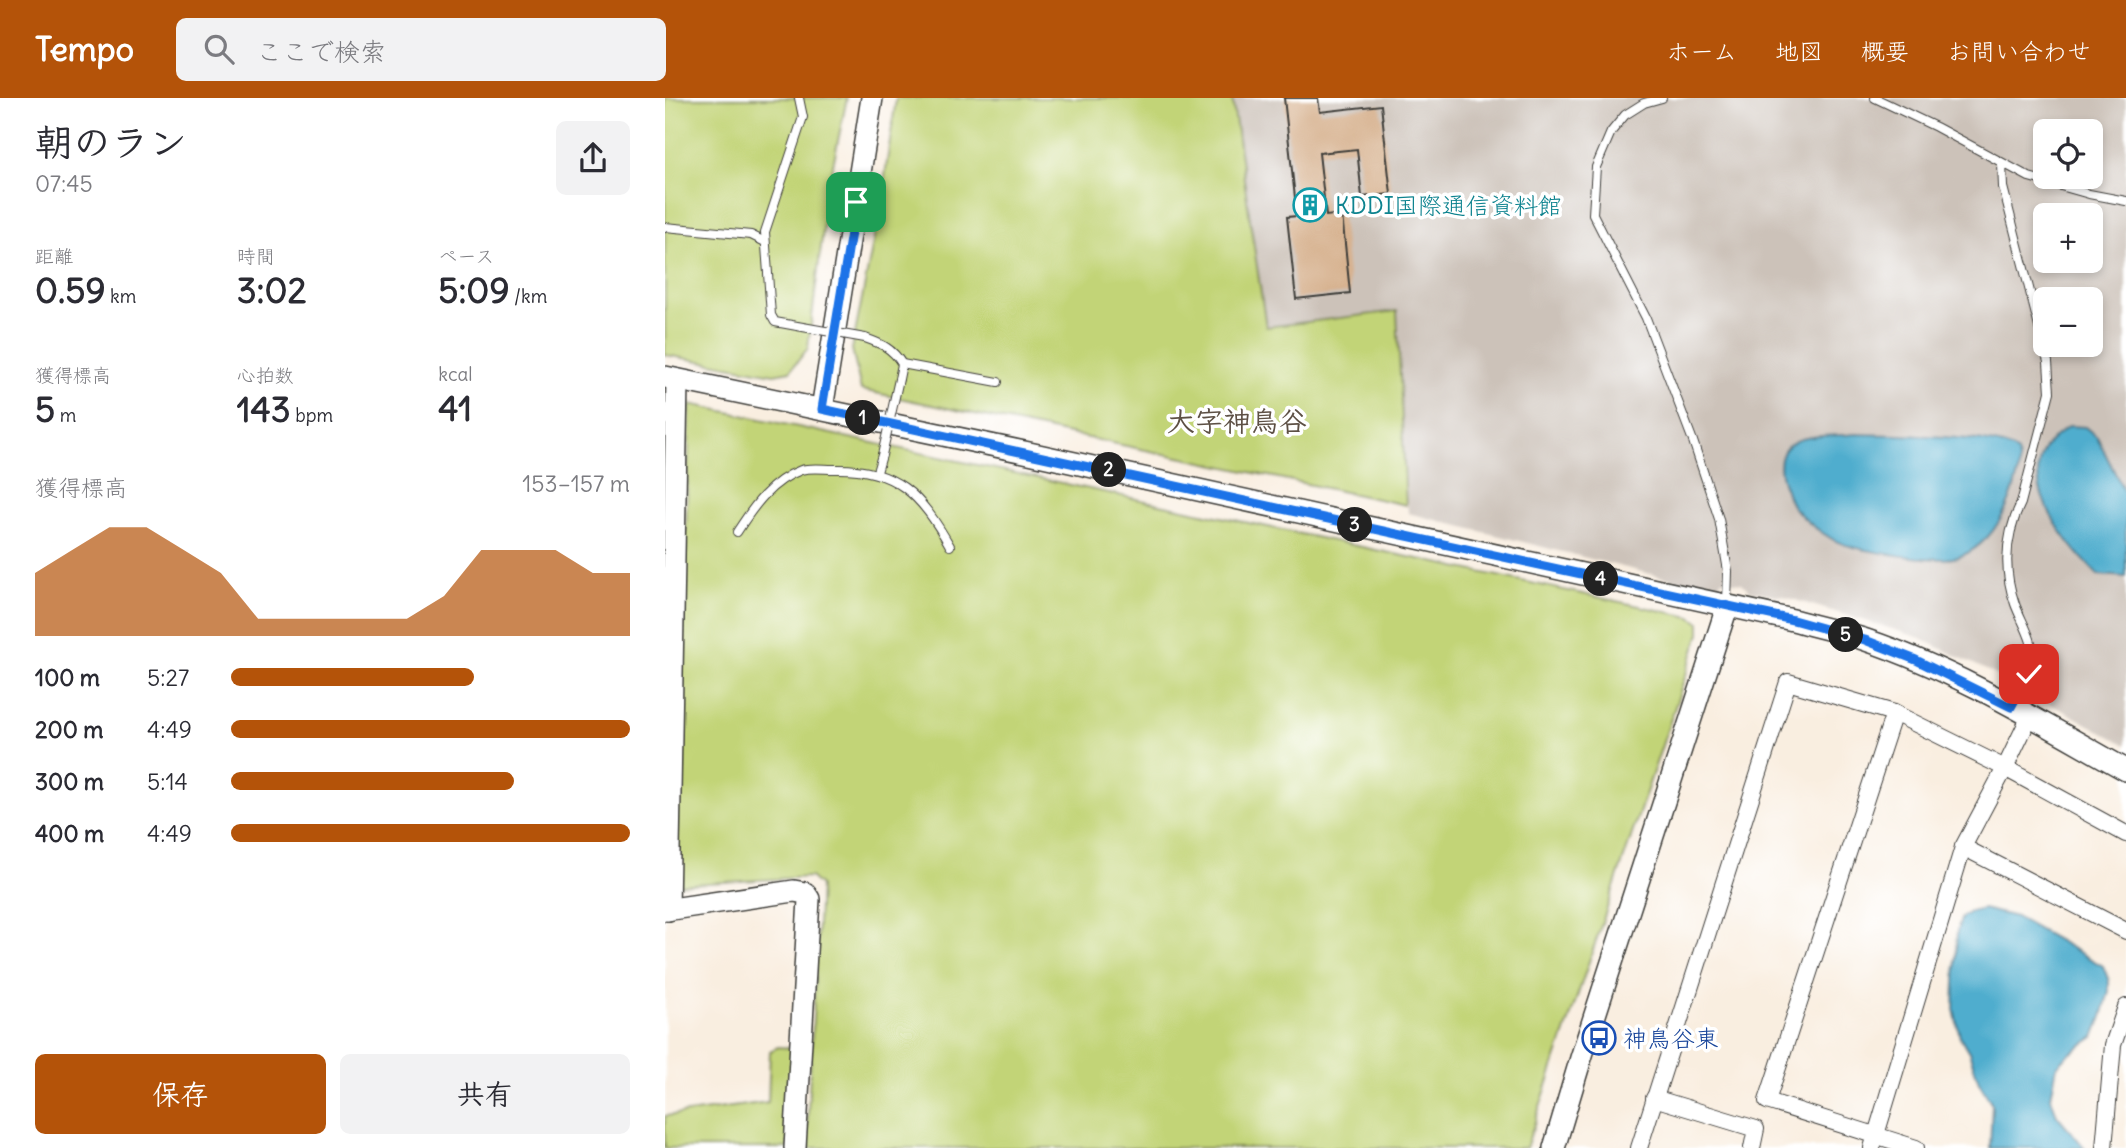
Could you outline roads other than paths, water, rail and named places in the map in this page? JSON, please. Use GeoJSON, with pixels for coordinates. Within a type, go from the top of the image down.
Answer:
{"type":"FeatureCollection","features":[{"type":"Feature","properties":{"kind":"street"},"geometry":{"type":"LineString","coordinates":[[822,409],[872,98]]}},
{"type":"Feature","properties":{"kind":"street"},"geometry":{"type":"LineString","coordinates":[[795,1148],[810,899],[805,893],[794,891],[666,910],[671,378],[1793,620],[1865,640],[1958,678],[2126,770]]}},
{"type":"Feature","properties":{"kind":"street"},"geometry":{"type":"LineString","coordinates":[[1554,1148],[1585,1044],[1727,607]]}},
{"type":"Feature","properties":{"kind":"street"},"geometry":{"type":"LineString","coordinates":[[1639,1148],[1788,682],[1893,713],[2005,768],[2126,834]]}},
{"type":"Feature","properties":{"kind":"street"},"geometry":{"type":"LineString","coordinates":[[1874,1141],[1963,847],[2005,768],[2020,711]]}},
{"type":"Feature","properties":{"kind":"street"},"geometry":{"type":"LineString","coordinates":[[1893,713],[1767,1101],[1874,1141],[1916,1148]]}},
{"type":"Feature","properties":{"kind":"street"},"geometry":{"type":"LineString","coordinates":[[1963,847],[2126,932]]}},
{"type":"Feature","properties":{"kind":"street"},"geometry":{"type":"LineString","coordinates":[[2104,1148],[2113,1045],[2126,1007]]}},
{"type":"Feature","properties":{"kind":"street"},"geometry":{"type":"LineString","coordinates":[[1654,1098],[1756,1129],[1752,1148]]}},
{"type":"Feature","properties":{"kind":"lane"},"geometry":{"type":"LineString","coordinates":[[799,98],[803,117],[765,232],[771,315],[775,322],[865,338],[886,345],[895,353],[902,364],[877,472]]}},
{"type":"Feature","properties":{"kind":"lane"},"geometry":{"type":"LineString","coordinates":[[1662,98],[1644,103],[1625,114],[1611,132],[1596,167],[1593,214],[1646,318],[1719,519],[1728,571],[1727,607]]}},
{"type":"Feature","properties":{"kind":"lane"},"geometry":{"type":"LineString","coordinates":[[1875,98],[2029,177],[2126,201]]}},
{"type":"Feature","properties":{"kind":"lane"},"geometry":{"type":"LineString","coordinates":[[2002,164],[2003,187],[2048,362],[2050,392],[2009,538],[2006,561],[2015,603],[2033,650],[2020,711]]}},
{"type":"Feature","properties":{"kind":"lane"},"geometry":{"type":"LineString","coordinates":[[665,227],[751,235],[765,242]]}},
{"type":"Feature","properties":{"kind":"lane"},"geometry":{"type":"LineString","coordinates":[[902,364],[997,382]]}},
{"type":"Feature","properties":{"kind":"lane"},"geometry":{"type":"LineString","coordinates":[[737,532],[756,502],[780,482],[803,469],[847,468],[877,472],[899,484],[932,514],[950,546]]}},
{"type":"Feature","properties":{"kind":"water"},"geometry":{"type":"Polygon","coordinates":[[[2069,426],[2085,427],[2097,437],[2126,495],[2126,577],[2098,575],[2062,533],[2043,499],[2039,464],[2047,445],[2069,426]]]}},
{"type":"Feature","properties":{"kind":"water"},"geometry":{"type":"Polygon","coordinates":[[[1856,434],[1968,439],[2008,447],[2017,453],[2019,468],[2002,517],[1986,539],[1970,552],[1958,557],[1913,557],[1874,552],[1832,539],[1803,517],[1790,503],[1781,475],[1781,460],[1787,447],[1793,442],[1808,437],[1856,434]]]}},
{"type":"Feature","properties":{"kind":"water"},"geometry":{"type":"Polygon","coordinates":[[[1983,909],[2016,917],[2103,966],[2109,981],[2109,991],[2102,1017],[2094,1037],[2070,1053],[2057,1066],[2051,1097],[2057,1115],[2085,1148],[1990,1148],[1992,1104],[1979,1082],[1969,1052],[1960,1037],[1954,1009],[1957,930],[1962,917],[1983,909]]]}},
{"type":"Feature","properties":{"kind":"place","name":"KDDI国際通信資料館"},"geometry":{"type":"Point","coordinates":[1310,205]}},
{"type":"Feature","properties":{"kind":"place","name":"神鳥谷東"},"geometry":{"type":"Point","coordinates":[1599,1038]}},
{"type":"Feature","properties":{"kind":"district","name":"大字神鳥谷"},"geometry":{"type":"Point","coordinates":[1237,421]}}]}
